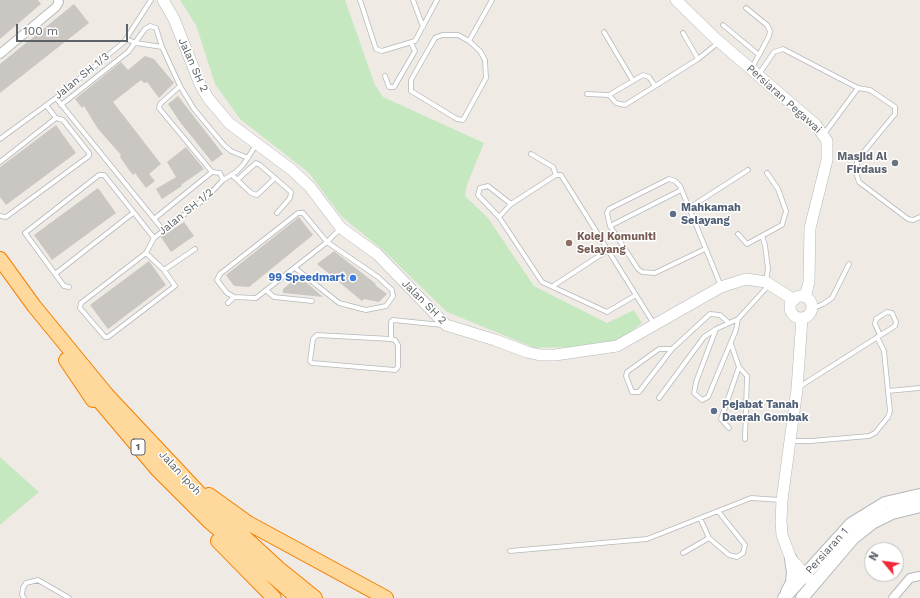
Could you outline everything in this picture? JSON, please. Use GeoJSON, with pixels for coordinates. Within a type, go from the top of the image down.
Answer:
{"type":"FeatureCollection","features":[{"type":"Feature","properties":{"kind":"highway","name":"Jalan Ipoh"},"geometry":{"type":"LineString","coordinates":[[0,259],[34,306],[107,395],[215,510],[278,568],[316,598]]}},
{"type":"Feature","properties":{"kind":"highway","name":"Jalan Ipoh"},"geometry":{"type":"LineString","coordinates":[[0,275],[66,360],[120,426],[162,474],[210,522],[298,598]]}},
{"type":"Feature","properties":{"kind":"highway"},"geometry":{"type":"LineString","coordinates":[[66,360],[117,432],[136,455],[168,490],[274,598]]}},
{"type":"Feature","properties":{"kind":"highway"},"geometry":{"type":"LineString","coordinates":[[187,480],[248,523],[386,598]]}},
{"type":"Feature","properties":{"kind":"main road","name":"Persiaran 1"},"geometry":{"type":"LineString","coordinates":[[802,598],[810,580],[851,524],[885,503],[920,495]]}},
{"type":"Feature","properties":{"kind":"main road","name":"Persiaran 1"},"geometry":{"type":"LineString","coordinates":[[784,598],[810,580],[853,538],[872,523],[892,513],[920,506]]}},
{"type":"Feature","properties":{"kind":"main road"},"geometry":{"type":"LineString","coordinates":[[784,598],[792,583],[793,572],[791,559]]}},
{"type":"Feature","properties":{"kind":"street","name":"Jalan SH 2"},"geometry":{"type":"LineString","coordinates":[[162,0],[174,19],[200,84],[208,98],[229,124],[292,170],[310,187],[341,228],[377,254],[446,325],[495,340],[527,352],[555,355],[617,346],[721,287],[746,279],[768,283],[799,299]]}},
{"type":"Feature","properties":{"kind":"street","name":"Persiaran Pegawai"},"geometry":{"type":"LineString","coordinates":[[676,0],[754,73],[824,134],[827,141],[828,160],[812,219],[809,282],[799,299]]}},
{"type":"Feature","properties":{"kind":"street"},"geometry":{"type":"LineString","coordinates":[[0,54],[57,4]]}},
{"type":"Feature","properties":{"kind":"street"},"geometry":{"type":"LineString","coordinates":[[799,299],[810,302],[812,309],[808,315],[802,318],[795,316],[791,310],[799,299]]}},
{"type":"Feature","properties":{"kind":"street"},"geometry":{"type":"LineString","coordinates":[[802,318],[797,389],[782,500],[781,521],[782,535],[791,559],[810,580]]}},
{"type":"Feature","properties":{"kind":"street"},"geometry":{"type":"LineString","coordinates":[[893,598],[910,578],[920,576]]}},
{"type":"Feature","properties":{"kind":"lane","name":"Jalan SH 1/3"},"geometry":{"type":"LineString","coordinates":[[0,139],[56,98],[126,39],[151,0]]}},
{"type":"Feature","properties":{"kind":"lane"},"geometry":{"type":"LineString","coordinates":[[360,0],[378,51],[415,41],[436,1]]}},
{"type":"Feature","properties":{"kind":"lane"},"geometry":{"type":"LineString","coordinates":[[413,0],[423,27]]}},
{"type":"Feature","properties":{"kind":"lane"},"geometry":{"type":"LineString","coordinates":[[469,41],[492,0]]}},
{"type":"Feature","properties":{"kind":"lane"},"geometry":{"type":"LineString","coordinates":[[746,8],[767,25],[770,31],[759,55],[754,73]]}},
{"type":"Feature","properties":{"kind":"lane"},"geometry":{"type":"LineString","coordinates":[[723,25],[759,55]]}},
{"type":"Feature","properties":{"kind":"lane"},"geometry":{"type":"LineString","coordinates":[[61,105],[128,52],[145,29],[150,26],[156,28],[162,46],[180,86],[194,109],[224,145],[231,151],[248,158]]}},
{"type":"Feature","properties":{"kind":"lane"},"geometry":{"type":"LineString","coordinates":[[604,32],[633,81]]}},
{"type":"Feature","properties":{"kind":"lane"},"geometry":{"type":"LineString","coordinates":[[683,33],[698,59]]}},
{"type":"Feature","properties":{"kind":"lane"},"geometry":{"type":"LineString","coordinates":[[442,35],[458,35],[469,41],[480,51],[485,60],[486,78],[463,120],[460,120],[411,91],[410,85],[435,38],[442,35]]}},
{"type":"Feature","properties":{"kind":"lane"},"geometry":{"type":"LineString","coordinates":[[126,39],[136,43],[162,46]]}},
{"type":"Feature","properties":{"kind":"lane"},"geometry":{"type":"LineString","coordinates":[[609,95],[616,103],[625,105],[698,59],[720,42]]}},
{"type":"Feature","properties":{"kind":"lane"},"geometry":{"type":"LineString","coordinates":[[385,76],[390,87],[394,87],[415,52],[411,43]]}},
{"type":"Feature","properties":{"kind":"lane"},"geometry":{"type":"LineString","coordinates":[[754,73],[774,52],[783,48],[858,88],[870,90],[895,107],[895,114],[857,160],[859,182],[908,219],[913,220],[920,217]]}},
{"type":"Feature","properties":{"kind":"lane"},"geometry":{"type":"LineString","coordinates":[[587,94],[609,95],[646,75],[655,86]]}},
{"type":"Feature","properties":{"kind":"lane"},"geometry":{"type":"LineString","coordinates":[[180,86],[160,104],[159,108],[212,172],[220,173],[223,180]]}},
{"type":"Feature","properties":{"kind":"lane"},"geometry":{"type":"LineString","coordinates":[[824,134],[858,88]]}},
{"type":"Feature","properties":{"kind":"lane"},"geometry":{"type":"LineString","coordinates":[[56,98],[163,230]]}},
{"type":"Feature","properties":{"kind":"lane"},"geometry":{"type":"LineString","coordinates":[[0,216],[6,217],[89,156],[89,153],[63,120],[56,118],[46,105]]}},
{"type":"Feature","properties":{"kind":"lane"},"geometry":{"type":"LineString","coordinates":[[0,162],[56,118]]}},
{"type":"Feature","properties":{"kind":"lane","name":"Jalan SH 1/2"},"geometry":{"type":"LineString","coordinates":[[164,270],[175,286],[108,337],[102,335],[80,308],[81,303],[146,253],[154,238],[163,230],[207,197],[223,180],[232,175],[243,165],[256,145]]}},
{"type":"Feature","properties":{"kind":"lane"},"geometry":{"type":"LineString","coordinates":[[531,154],[553,167],[556,175]]}},
{"type":"Feature","properties":{"kind":"lane"},"geometry":{"type":"LineString","coordinates":[[237,180],[256,163],[275,178],[291,192],[292,195],[277,213]]}},
{"type":"Feature","properties":{"kind":"lane"},"geometry":{"type":"LineString","coordinates":[[689,208],[748,170]]}},
{"type":"Feature","properties":{"kind":"lane"},"geometry":{"type":"LineString","coordinates":[[154,220],[212,172]]}},
{"type":"Feature","properties":{"kind":"lane"},"geometry":{"type":"LineString","coordinates":[[738,234],[747,244],[782,225],[786,211],[778,188],[767,173]]}},
{"type":"Feature","properties":{"kind":"lane"},"geometry":{"type":"LineString","coordinates":[[69,287],[64,286],[25,236],[26,231],[100,175],[104,176],[146,230],[154,238]]}},
{"type":"Feature","properties":{"kind":"lane"},"geometry":{"type":"LineString","coordinates":[[232,175],[251,193],[257,195],[275,178]]}},
{"type":"Feature","properties":{"kind":"lane"},"geometry":{"type":"LineString","coordinates":[[499,218],[511,204],[556,175],[561,175],[654,326]]}},
{"type":"Feature","properties":{"kind":"lane"},"geometry":{"type":"LineString","coordinates":[[705,249],[655,273],[648,274],[638,269],[610,226],[607,217],[609,209],[669,179],[675,181],[689,208],[721,287]]}},
{"type":"Feature","properties":{"kind":"lane"},"geometry":{"type":"LineString","coordinates":[[511,204],[488,186],[480,188],[478,196],[499,218],[542,282],[607,312],[636,295]]}},
{"type":"Feature","properties":{"kind":"lane"},"geometry":{"type":"LineString","coordinates":[[610,226],[681,190]]}},
{"type":"Feature","properties":{"kind":"lane"},"geometry":{"type":"LineString","coordinates":[[55,274],[133,213]]}},
{"type":"Feature","properties":{"kind":"lane"},"geometry":{"type":"LineString","coordinates":[[295,268],[339,303],[366,310],[386,306],[393,296],[392,290],[378,277],[327,242],[303,213],[298,213],[217,277],[217,280],[227,293],[234,297],[256,298],[327,242],[341,228]]}},
{"type":"Feature","properties":{"kind":"lane"},"geometry":{"type":"LineString","coordinates":[[659,398],[704,337],[738,318],[768,283],[765,245],[762,236]]}},
{"type":"Feature","properties":{"kind":"lane"},"geometry":{"type":"LineString","coordinates":[[146,253],[164,270],[195,249]]}},
{"type":"Feature","properties":{"kind":"lane"},"geometry":{"type":"LineString","coordinates":[[553,286],[608,250]]}},
{"type":"Feature","properties":{"kind":"lane"},"geometry":{"type":"LineString","coordinates":[[812,309],[832,298],[849,264]]}},
{"type":"Feature","properties":{"kind":"lane"},"geometry":{"type":"LineString","coordinates":[[266,291],[274,297],[312,301]]}},
{"type":"Feature","properties":{"kind":"lane"},"geometry":{"type":"LineString","coordinates":[[228,303],[234,297]]}},
{"type":"Feature","properties":{"kind":"lane"},"geometry":{"type":"LineString","coordinates":[[790,441],[811,441],[872,435],[888,417],[890,411],[884,350],[879,336],[875,324],[876,319],[887,312],[892,313],[896,324],[879,336],[797,389]]}},
{"type":"Feature","properties":{"kind":"lane"},"geometry":{"type":"LineString","coordinates":[[672,349],[659,349],[627,372],[626,376],[632,392],[639,392],[672,349],[710,314],[720,314],[729,323]]}},
{"type":"Feature","properties":{"kind":"lane"},"geometry":{"type":"LineString","coordinates":[[716,329],[696,382],[694,393],[702,400],[708,397],[736,330],[738,318]]}},
{"type":"Feature","properties":{"kind":"lane"},"geometry":{"type":"LineString","coordinates":[[391,340],[391,322],[393,320],[446,325]]}},
{"type":"Feature","properties":{"kind":"lane"},"geometry":{"type":"LineString","coordinates":[[317,335],[391,340],[395,340],[398,345],[398,367],[395,370],[312,363],[310,361],[313,339],[317,335]]}},
{"type":"Feature","properties":{"kind":"lane"},"geometry":{"type":"LineString","coordinates":[[730,343],[739,367],[747,376],[744,438]]}},
{"type":"Feature","properties":{"kind":"lane"},"geometry":{"type":"LineString","coordinates":[[729,428],[721,419],[739,367]]}},
{"type":"Feature","properties":{"kind":"lane"},"geometry":{"type":"LineString","coordinates":[[888,391],[920,388]]}},
{"type":"Feature","properties":{"kind":"lane"},"geometry":{"type":"LineString","coordinates":[[510,551],[647,539],[751,498],[782,500]]}},
{"type":"Feature","properties":{"kind":"lane"},"geometry":{"type":"LineString","coordinates":[[700,518],[709,538],[729,555],[737,557],[743,553],[745,544],[718,511]]}},
{"type":"Feature","properties":{"kind":"lane"},"geometry":{"type":"LineString","coordinates":[[683,553],[709,538]]}},
{"type":"Feature","properties":{"kind":"lane"},"geometry":{"type":"LineString","coordinates":[[24,598],[22,595],[23,588],[26,583],[38,580],[69,598]]}},
{"type":"Feature","properties":{"kind":"green space"},"geometry":{"type":"Polygon","coordinates":[[[180,0],[345,0],[375,85],[383,97],[484,143],[467,185],[465,196],[488,218],[534,286],[607,323],[634,310],[642,323],[619,340],[572,347],[535,348],[447,312],[385,252],[341,216],[309,173],[240,119],[215,84],[196,25],[180,0]]]}},
{"type":"Feature","properties":{"kind":"green space"},"geometry":{"type":"Polygon","coordinates":[[[0,457],[39,492],[0,525],[0,457]]]}},
{"type":"Feature","properties":{"kind":"building"},"geometry":{"type":"Polygon","coordinates":[[[0,0],[38,0],[41,4],[0,39],[0,0]]]}},
{"type":"Feature","properties":{"kind":"building"},"geometry":{"type":"Polygon","coordinates":[[[74,4],[89,23],[0,93],[0,64],[74,4]]]}},
{"type":"Feature","properties":{"kind":"building"},"geometry":{"type":"Polygon","coordinates":[[[145,56],[154,59],[174,83],[159,98],[147,82],[144,83],[141,80],[113,102],[161,164],[149,174],[155,181],[146,188],[135,173],[133,175],[120,157],[121,155],[98,129],[84,106],[82,108],[75,99],[121,62],[128,70],[145,56]]]}},
{"type":"Feature","properties":{"kind":"building"},"geometry":{"type":"Polygon","coordinates":[[[178,96],[223,154],[212,162],[180,122],[168,104],[178,96]]]}},
{"type":"Feature","properties":{"kind":"building"},"geometry":{"type":"Polygon","coordinates":[[[56,125],[76,153],[6,205],[0,197],[0,167],[56,125]]]}},
{"type":"Feature","properties":{"kind":"building"},"geometry":{"type":"Polygon","coordinates":[[[186,147],[204,169],[162,199],[156,189],[176,177],[167,162],[186,147]]]}},
{"type":"Feature","properties":{"kind":"building"},"geometry":{"type":"Polygon","coordinates":[[[98,188],[116,213],[52,260],[34,235],[98,188]]]}},
{"type":"Feature","properties":{"kind":"building"},"geometry":{"type":"Polygon","coordinates":[[[299,217],[313,235],[249,287],[234,286],[226,275],[299,217]]]}},
{"type":"Feature","properties":{"kind":"building"},"geometry":{"type":"Polygon","coordinates":[[[184,222],[194,236],[171,252],[161,237],[184,222]]]}},
{"type":"Feature","properties":{"kind":"building"},"geometry":{"type":"Polygon","coordinates":[[[334,251],[387,294],[379,302],[364,299],[362,301],[317,264],[334,251]]]}},
{"type":"Feature","properties":{"kind":"building"},"geometry":{"type":"Polygon","coordinates":[[[149,261],[166,285],[108,329],[90,305],[149,261]]]}},
{"type":"Feature","properties":{"kind":"building"},"geometry":{"type":"Polygon","coordinates":[[[299,276],[323,297],[283,293],[283,289],[299,276]]]}},
{"type":"Feature","properties":{"kind":"place","name":"Masjid Al Firdaus"},"geometry":{"type":"Point","coordinates":[895,163]}},
{"type":"Feature","properties":{"kind":"place","name":"Mahkamah Selayang"},"geometry":{"type":"Point","coordinates":[673,214]}},
{"type":"Feature","properties":{"kind":"place","name":"Kolej Komuniti Selayang"},"geometry":{"type":"Point","coordinates":[569,243]}},
{"type":"Feature","properties":{"kind":"place","name":"99 Speedmart"},"geometry":{"type":"Point","coordinates":[353,278]}},
{"type":"Feature","properties":{"kind":"place","name":"Pejabat Tanah Daerah Gombak"},"geometry":{"type":"Point","coordinates":[714,411]}}]}
